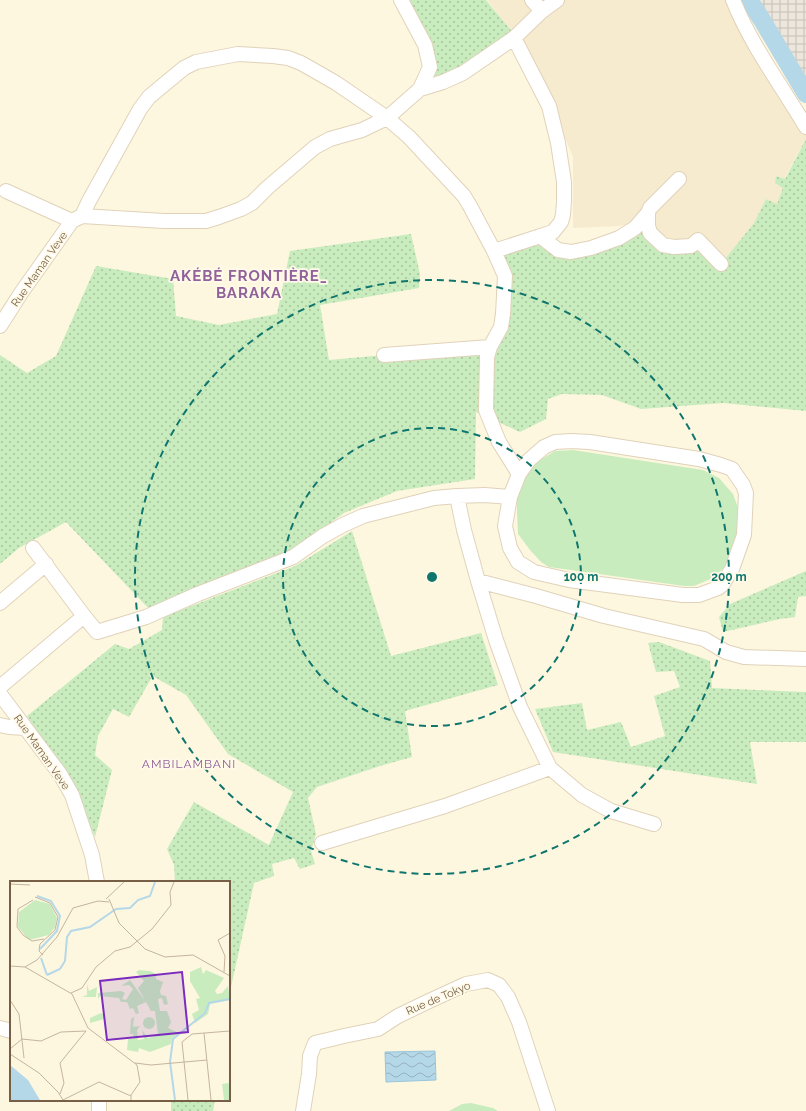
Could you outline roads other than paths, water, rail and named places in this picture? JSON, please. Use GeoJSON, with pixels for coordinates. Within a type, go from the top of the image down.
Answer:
{"type":"FeatureCollection","features":[{"type":"Feature","properties":{"kind":"street"},"geometry":{"type":"LineString","coordinates":[[6,191],[77,219],[164,221],[206,220],[241,209],[252,203],[267,188],[315,147],[330,139],[362,130],[388,118],[420,89],[430,67],[425,45],[401,0]]}},
{"type":"Feature","properties":{"kind":"street"},"geometry":{"type":"LineString","coordinates":[[532,0],[542,11]]}},
{"type":"Feature","properties":{"kind":"street"},"geometry":{"type":"LineString","coordinates":[[420,89],[443,82],[462,73],[514,38],[542,11],[557,0]]}},
{"type":"Feature","properties":{"kind":"street"},"geometry":{"type":"LineString","coordinates":[[733,0],[739,16],[760,53],[806,127]]}},
{"type":"Feature","properties":{"kind":"street"},"geometry":{"type":"LineString","coordinates":[[494,251],[553,232],[561,222],[563,215],[564,182],[558,143],[548,106],[514,38]]}},
{"type":"Feature","properties":{"kind":"street","name":"Rue Maman Veve"},"geometry":{"type":"LineString","coordinates":[[0,326],[22,293],[89,201],[140,109],[149,97],[184,68],[196,62],[238,54],[288,58],[302,63],[336,83],[388,118],[414,142],[464,196],[506,276],[502,327],[490,347]]}},
{"type":"Feature","properties":{"kind":"street"},"geometry":{"type":"LineString","coordinates":[[540,236],[558,250],[571,252],[591,248],[619,238],[635,228],[648,213],[650,208],[679,179]]}},
{"type":"Feature","properties":{"kind":"street"},"geometry":{"type":"LineString","coordinates":[[648,213],[648,226],[650,233],[663,245],[674,247],[691,246],[698,240],[721,264]]}},
{"type":"Feature","properties":{"kind":"street"},"geometry":{"type":"LineString","coordinates":[[384,355],[490,347],[487,357],[486,410],[499,442],[519,474]]}},
{"type":"Feature","properties":{"kind":"street"},"geometry":{"type":"LineString","coordinates":[[555,442],[590,442],[699,459],[732,469],[743,485],[746,493],[744,535],[732,569],[722,585],[699,596],[570,580],[534,572],[518,562],[510,548],[505,526],[510,496],[519,474],[528,460],[544,447],[555,442]]}},
{"type":"Feature","properties":{"kind":"street"},"geometry":{"type":"LineString","coordinates":[[33,548],[97,632],[146,617],[198,594],[293,557],[322,536],[363,516],[434,498],[485,494],[510,496]]}},
{"type":"Feature","properties":{"kind":"street"},"geometry":{"type":"LineString","coordinates":[[457,496],[464,530],[496,640],[520,706],[550,768],[582,795],[610,811],[654,824]]}},
{"type":"Feature","properties":{"kind":"street"},"geometry":{"type":"LineString","coordinates":[[0,603],[46,564]]}},
{"type":"Feature","properties":{"kind":"street"},"geometry":{"type":"LineString","coordinates":[[478,581],[604,616],[704,639],[726,652],[744,657],[806,659]]}},
{"type":"Feature","properties":{"kind":"street"},"geometry":{"type":"LineString","coordinates":[[0,687],[84,616]]}},
{"type":"Feature","properties":{"kind":"street","name":"Rue Maman Veve"},"geometry":{"type":"LineString","coordinates":[[0,694],[60,774],[72,795],[92,855],[97,881]]}},
{"type":"Feature","properties":{"kind":"street"},"geometry":{"type":"LineString","coordinates":[[0,724],[9,727],[25,728]]}},
{"type":"Feature","properties":{"kind":"street"},"geometry":{"type":"LineString","coordinates":[[322,843],[445,806],[550,768]]}},
{"type":"Feature","properties":{"kind":"street","name":"Rue de Tokyo"},"geometry":{"type":"LineString","coordinates":[[303,1111],[309,1074],[310,1056],[315,1043],[378,1029],[398,1016],[466,984],[488,980],[499,985],[508,997],[519,1022],[548,1111]]}},
{"type":"Feature","properties":{"kind":"street"},"geometry":{"type":"LineString","coordinates":[[0,1028],[10,1031]]}},
{"type":"Feature","properties":{"kind":"street"},"geometry":{"type":"LineString","coordinates":[[98,1111],[99,1101]]}},
{"type":"Feature","properties":{"kind":"water"},"geometry":{"type":"Polygon","coordinates":[[[435,1051],[436,1080],[386,1082],[385,1052],[435,1051]]]}},
{"type":"Feature","properties":{"kind":"waterway"},"geometry":{"type":"LineString","coordinates":[[749,0],[806,94]]}},
{"type":"Feature","properties":{"kind":"district","name":"AKÉBÉ FRONTIÈRE_ BARAKA"},"geometry":{"type":"Point","coordinates":[249,284]}},
{"type":"Feature","properties":{"kind":"district","name":"AMBILAMBANI"},"geometry":{"type":"Point","coordinates":[189,764]}}]}
